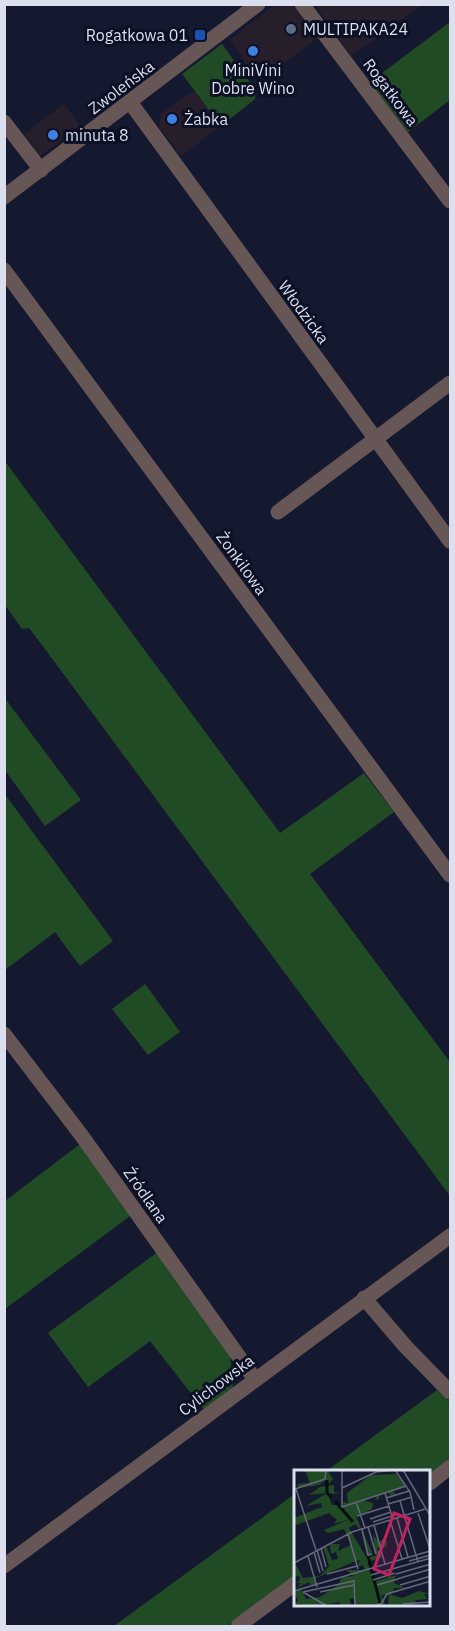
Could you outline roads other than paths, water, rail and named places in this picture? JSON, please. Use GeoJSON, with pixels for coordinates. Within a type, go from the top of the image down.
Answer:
{"type":"FeatureCollection","features":[{"type":"Feature","properties":{"kind":"street","name":"Zwoleńska"},"geometry":{"type":"LineString","coordinates":[[4,197],[258,4]]}},
{"type":"Feature","properties":{"kind":"street","name":"Rogatkowa"},"geometry":{"type":"LineString","coordinates":[[302,4],[450,201]]}},
{"type":"Feature","properties":{"kind":"street","name":"Włodzicka"},"geometry":{"type":"LineString","coordinates":[[130,102],[450,541]]}},
{"type":"Feature","properties":{"kind":"street"},"geometry":{"type":"LineString","coordinates":[[4,122],[41,170]]}},
{"type":"Feature","properties":{"kind":"street","name":"Żonkilowa"},"geometry":{"type":"LineString","coordinates":[[4,270],[450,875]]}},
{"type":"Feature","properties":{"kind":"street"},"geometry":{"type":"LineString","coordinates":[[279,512],[450,383]]}},
{"type":"Feature","properties":{"kind":"street","name":"Źródlana"},"geometry":{"type":"LineString","coordinates":[[4,1034],[82,1136],[254,1378]]}},
{"type":"Feature","properties":{"kind":"street","name":"Cylichowska"},"geometry":{"type":"LineString","coordinates":[[5,1565],[254,1378],[450,1236]]}},
{"type":"Feature","properties":{"kind":"street"},"geometry":{"type":"LineString","coordinates":[[364,1298],[406,1347],[450,1392]]}},
{"type":"Feature","properties":{"kind":"street"},"geometry":{"type":"LineString","coordinates":[[431,1481],[450,1467]]}},
{"type":"Feature","properties":{"kind":"street"},"geometry":{"type":"LineString","coordinates":[[238,1626],[294,1584]]}},
{"type":"Feature","properties":{"kind":"place","name":"MULTIPAKA24"},"geometry":{"type":"Point","coordinates":[291,29]}},
{"type":"Feature","properties":{"kind":"place","name":"Rogatkowa 01"},"geometry":{"type":"Point","coordinates":[200,35]}},
{"type":"Feature","properties":{"kind":"place","name":"MiniVini Dobre Wino"},"geometry":{"type":"Point","coordinates":[253,51]}},
{"type":"Feature","properties":{"kind":"place","name":"Żabka"},"geometry":{"type":"Point","coordinates":[172,119]}},
{"type":"Feature","properties":{"kind":"place","name":"minuta 8"},"geometry":{"type":"Point","coordinates":[53,135]}}]}
